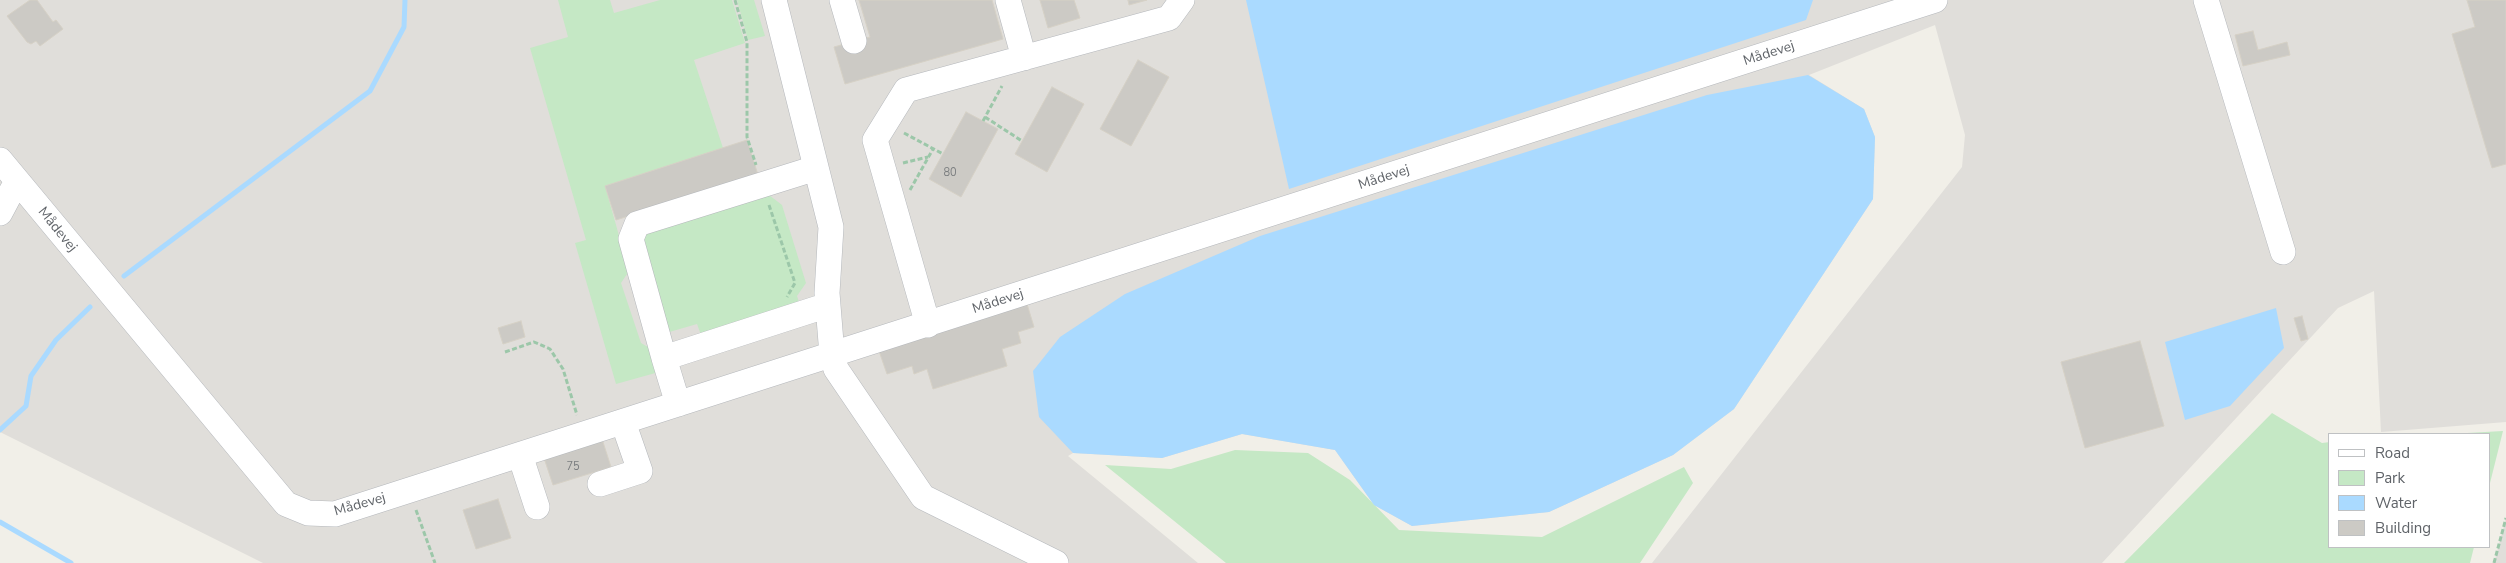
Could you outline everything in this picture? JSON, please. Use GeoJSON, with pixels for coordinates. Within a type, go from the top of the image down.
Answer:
{"type":"FeatureCollection","features":[{"type":"Feature","properties":{"kind":"street"},"geometry":{"type":"LineString","coordinates":[[774,0],[831,227],[828,305],[832,355],[836,369],[923,497],[1056,563]]}},
{"type":"Feature","properties":{"kind":"street"},"geometry":{"type":"LineString","coordinates":[[842,0],[854,41]]}},
{"type":"Feature","properties":{"kind":"street"},"geometry":{"type":"LineString","coordinates":[[1008,0],[1020,59]]}},
{"type":"Feature","properties":{"kind":"street"},"geometry":{"type":"LineString","coordinates":[[928,325],[898,213],[875,140],[906,90],[1169,18],[1182,0]]}},
{"type":"Feature","properties":{"kind":"street","name":"Mådevej"},"geometry":{"type":"LineString","coordinates":[[0,160],[286,504],[308,513],[335,514],[1935,0]]}},
{"type":"Feature","properties":{"kind":"street"},"geometry":{"type":"LineString","coordinates":[[2206,0],[2284,252]]}},
{"type":"Feature","properties":{"kind":"street"},"geometry":{"type":"LineString","coordinates":[[678,404],[630,239],[637,224],[816,168]]}},
{"type":"Feature","properties":{"kind":"street"},"geometry":{"type":"LineString","coordinates":[[0,213],[17,181]]}},
{"type":"Feature","properties":{"kind":"street"},"geometry":{"type":"LineString","coordinates":[[664,358],[828,305]]}},
{"type":"Feature","properties":{"kind":"street"},"geometry":{"type":"LineString","coordinates":[[600,484],[640,471],[623,422]]}},
{"type":"Feature","properties":{"kind":"street"},"geometry":{"type":"LineString","coordinates":[[520,455],[537,507]]}},
{"type":"Feature","properties":{"kind":"path"},"geometry":{"type":"LineString","coordinates":[[735,0],[747,42],[747,137],[795,283],[787,295],[788,300]]}},
{"type":"Feature","properties":{"kind":"path"},"geometry":{"type":"LineString","coordinates":[[1020,59],[984,119],[1022,141]]}},
{"type":"Feature","properties":{"kind":"path"},"geometry":{"type":"LineString","coordinates":[[885,124],[943,154]]}},
{"type":"Feature","properties":{"kind":"path"},"geometry":{"type":"LineString","coordinates":[[898,213],[933,149]]}},
{"type":"Feature","properties":{"kind":"path"},"geometry":{"type":"LineString","coordinates":[[884,168],[929,157]]}},
{"type":"Feature","properties":{"kind":"path"},"geometry":{"type":"LineString","coordinates":[[505,352],[534,342],[550,349],[563,369],[584,434]]}},
{"type":"Feature","properties":{"kind":"path"},"geometry":{"type":"LineString","coordinates":[[409,490],[436,563]]}},
{"type":"Feature","properties":{"kind":"path"},"geometry":{"type":"LineString","coordinates":[[2494,563],[2506,518]]}},
{"type":"Feature","properties":{"kind":"shaded area"},"geometry":{"type":"Polygon","coordinates":[[[0,0],[2506,0],[2506,422],[2381,432],[2374,291],[2338,308],[2102,563],[1652,563],[1962,167],[1965,135],[1935,25],[1809,75],[1864,109],[1875,137],[1873,199],[1734,409],[1673,455],[1549,512],[1412,526],[1374,505],[1335,450],[1242,434],[1162,458],[1073,453],[1068,456],[1198,563],[263,563],[0,432],[0,0]]]}},
{"type":"Feature","properties":{"kind":"shaded area"},"geometry":{"type":"Polygon","coordinates":[[[2506,518],[2506,563],[2494,563],[2506,518]]]}},
{"type":"Feature","properties":{"kind":"green space"},"geometry":{"type":"Polygon","coordinates":[[[558,0],[610,0],[614,13],[660,0],[732,0],[745,43],[694,60],[723,148],[605,186],[629,271],[621,283],[641,343],[653,350],[659,372],[616,384],[575,243],[586,240],[530,48],[568,37],[558,0]]]}},
{"type":"Feature","properties":{"kind":"green space"},"geometry":{"type":"Polygon","coordinates":[[[737,0],[754,0],[765,36],[748,40],[737,0]]]}},
{"type":"Feature","properties":{"kind":"green space"},"geometry":{"type":"Polygon","coordinates":[[[769,195],[782,205],[806,283],[797,296],[799,302],[701,335],[697,324],[666,333],[643,239],[647,233],[769,195]]]}},
{"type":"Feature","properties":{"kind":"green space"},"geometry":{"type":"Polygon","coordinates":[[[2272,413],[2322,443],[2328,442],[2328,548],[2474,548],[2470,563],[2124,563],[2272,413]]]}},
{"type":"Feature","properties":{"kind":"green space"},"geometry":{"type":"Polygon","coordinates":[[[2503,431],[2491,479],[2491,433],[2467,433],[2503,431]]]}},
{"type":"Feature","properties":{"kind":"green space"},"geometry":{"type":"Polygon","coordinates":[[[1235,450],[1308,453],[1350,480],[1399,530],[1542,537],[1684,467],[1693,483],[1640,563],[1226,563],[1105,465],[1171,469],[1235,450]]]}},
{"type":"Feature","properties":{"kind":"water"},"geometry":{"type":"Polygon","coordinates":[[[1246,0],[1813,0],[1806,20],[1289,189],[1246,0]]]}},
{"type":"Feature","properties":{"kind":"water"},"geometry":{"type":"Polygon","coordinates":[[[1808,75],[1864,109],[1875,137],[1873,199],[1734,409],[1673,455],[1549,512],[1412,526],[1374,505],[1335,450],[1242,434],[1162,458],[1073,453],[1039,417],[1033,371],[1060,337],[1125,294],[1260,236],[1707,95],[1808,75]]]}},
{"type":"Feature","properties":{"kind":"water"},"geometry":{"type":"Polygon","coordinates":[[[2276,308],[2284,348],[2230,406],[2185,420],[2165,342],[2276,308]]]}},
{"type":"Feature","properties":{"kind":"building"},"geometry":{"type":"Polygon","coordinates":[[[30,0],[37,0],[53,22],[56,20],[63,29],[40,46],[36,41],[31,44],[27,42],[7,16],[30,0]]]}},
{"type":"Feature","properties":{"kind":"building"},"geometry":{"type":"Polygon","coordinates":[[[859,0],[992,0],[1003,39],[845,84],[834,47],[870,37],[859,0]]]}},
{"type":"Feature","properties":{"kind":"building"},"geometry":{"type":"Polygon","coordinates":[[[1040,0],[1074,0],[1080,18],[1048,28],[1040,0]]]}},
{"type":"Feature","properties":{"kind":"building"},"geometry":{"type":"Polygon","coordinates":[[[1128,0],[1147,0],[1129,5],[1128,0]]]}},
{"type":"Feature","properties":{"kind":"building"},"geometry":{"type":"Polygon","coordinates":[[[2467,0],[2506,0],[2506,164],[2492,168],[2452,34],[2475,27],[2467,0]]]}},
{"type":"Feature","properties":{"kind":"building"},"geometry":{"type":"Polygon","coordinates":[[[2253,31],[2258,50],[2287,42],[2290,55],[2243,66],[2235,35],[2253,31]]]}},
{"type":"Feature","properties":{"kind":"building"},"geometry":{"type":"Polygon","coordinates":[[[1138,60],[1169,77],[1131,146],[1100,129],[1138,60]]]}},
{"type":"Feature","properties":{"kind":"building"},"geometry":{"type":"Polygon","coordinates":[[[1052,87],[1084,104],[1047,172],[1015,154],[1052,87]]]}},
{"type":"Feature","properties":{"kind":"building"},"geometry":{"type":"Polygon","coordinates":[[[966,112],[998,129],[961,197],[929,179],[966,112]]]}},
{"type":"Feature","properties":{"kind":"building"},"geometry":{"type":"Polygon","coordinates":[[[747,140],[758,175],[616,220],[605,186],[747,140]]]}},
{"type":"Feature","properties":{"kind":"building"},"geometry":{"type":"Polygon","coordinates":[[[1027,304],[1034,327],[1018,332],[1021,343],[1002,349],[1007,366],[933,389],[927,369],[914,374],[912,366],[887,374],[879,351],[1027,304]]]}},
{"type":"Feature","properties":{"kind":"building"},"geometry":{"type":"Polygon","coordinates":[[[2302,316],[2308,339],[2301,341],[2294,318],[2302,316]]]}},
{"type":"Feature","properties":{"kind":"building"},"geometry":{"type":"Polygon","coordinates":[[[521,321],[525,337],[503,344],[498,328],[521,321]]]}},
{"type":"Feature","properties":{"kind":"building"},"geometry":{"type":"Polygon","coordinates":[[[2140,341],[2164,426],[2085,448],[2061,362],[2140,341]]]}},
{"type":"Feature","properties":{"kind":"building"},"geometry":{"type":"Polygon","coordinates":[[[602,439],[611,467],[553,485],[544,458],[602,439]]]}},
{"type":"Feature","properties":{"kind":"building"},"geometry":{"type":"Polygon","coordinates":[[[498,499],[511,538],[476,549],[463,510],[498,499]]]}},
{"type":"Feature","properties":{"kind":"waterway"},"geometry":{"type":"LineString","coordinates":[[124,276],[370,91],[404,27],[405,0]]}},
{"type":"Feature","properties":{"kind":"waterway"},"geometry":{"type":"LineString","coordinates":[[0,430],[26,406],[31,376],[56,340],[90,307]]}},
{"type":"Feature","properties":{"kind":"waterway"},"geometry":{"type":"LineString","coordinates":[[0,522],[71,563]]}}]}
